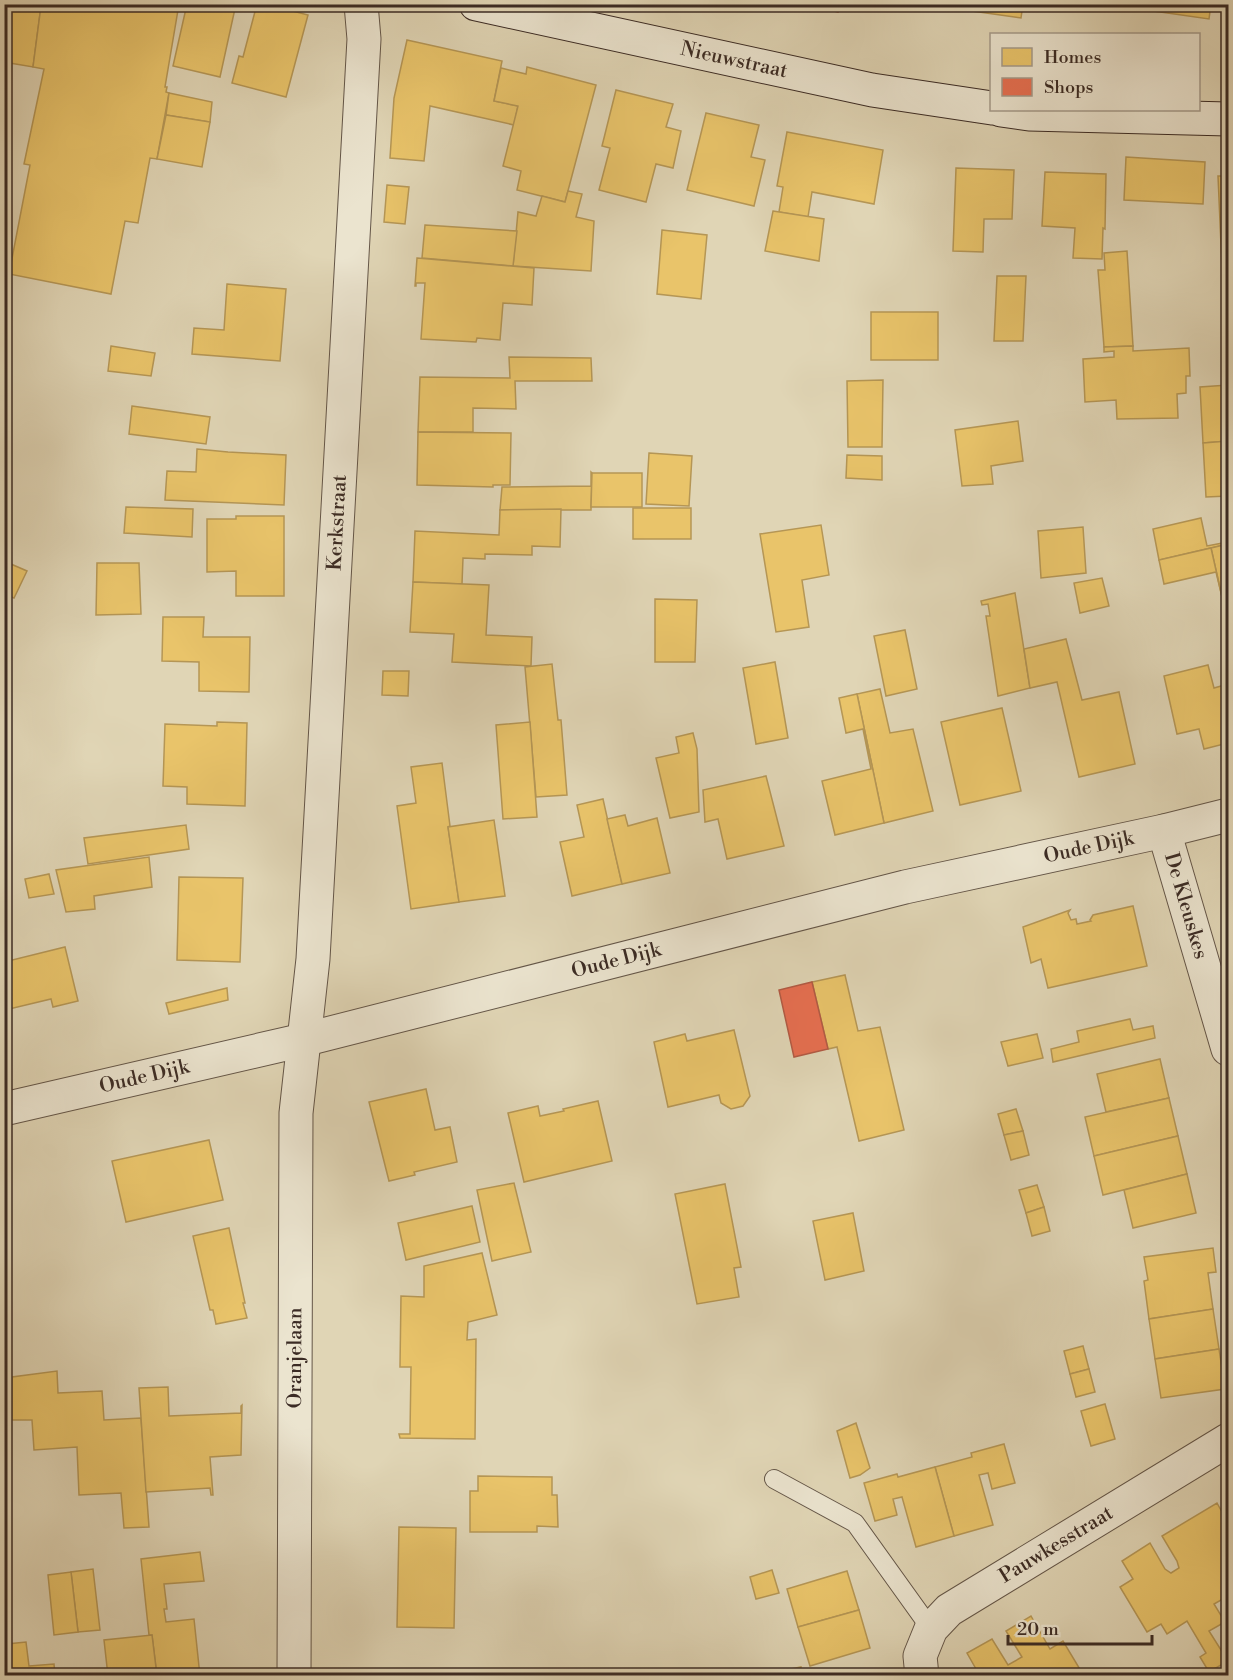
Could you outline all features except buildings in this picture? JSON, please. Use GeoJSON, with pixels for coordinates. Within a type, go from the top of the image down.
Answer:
{"type":"FeatureCollection","features":[{"type":"Feature","properties":{"kind":"street","name":"Kerkstraat"},"geometry":{"type":"LineString","coordinates":[[303,1040],[313,959],[363,51],[361,4]]}},
{"type":"Feature","properties":{"kind":"street","name":"Nieuwstraat"},"geometry":{"type":"LineString","coordinates":[[476,4],[873,90],[990,108]]}},
{"type":"Feature","properties":{"kind":"street"},"geometry":{"type":"LineString","coordinates":[[1008,111],[1029,114],[1228,119]]}},
{"type":"Feature","properties":{"kind":"street","name":"Oude Dijk"},"geometry":{"type":"LineString","coordinates":[[4,1109],[303,1040],[904,887],[1228,815]]}},
{"type":"Feature","properties":{"kind":"street","name":"De Kleuskes"},"geometry":{"type":"LineString","coordinates":[[1164,831],[1228,1049]]}},
{"type":"Feature","properties":{"kind":"street","name":"Oranjelaan"},"geometry":{"type":"LineString","coordinates":[[294,1676],[296,1113],[303,1040]]}},
{"type":"Feature","properties":{"kind":"street","name":"Pauwkesstraat"},"geometry":{"type":"LineString","coordinates":[[922,1676],[920,1656],[931,1629],[948,1610],[1228,1440]]}},
{"type":"Feature","properties":{"kind":"lane"},"geometry":{"type":"LineString","coordinates":[[774,1479],[855,1523],[931,1629]]}}]}
